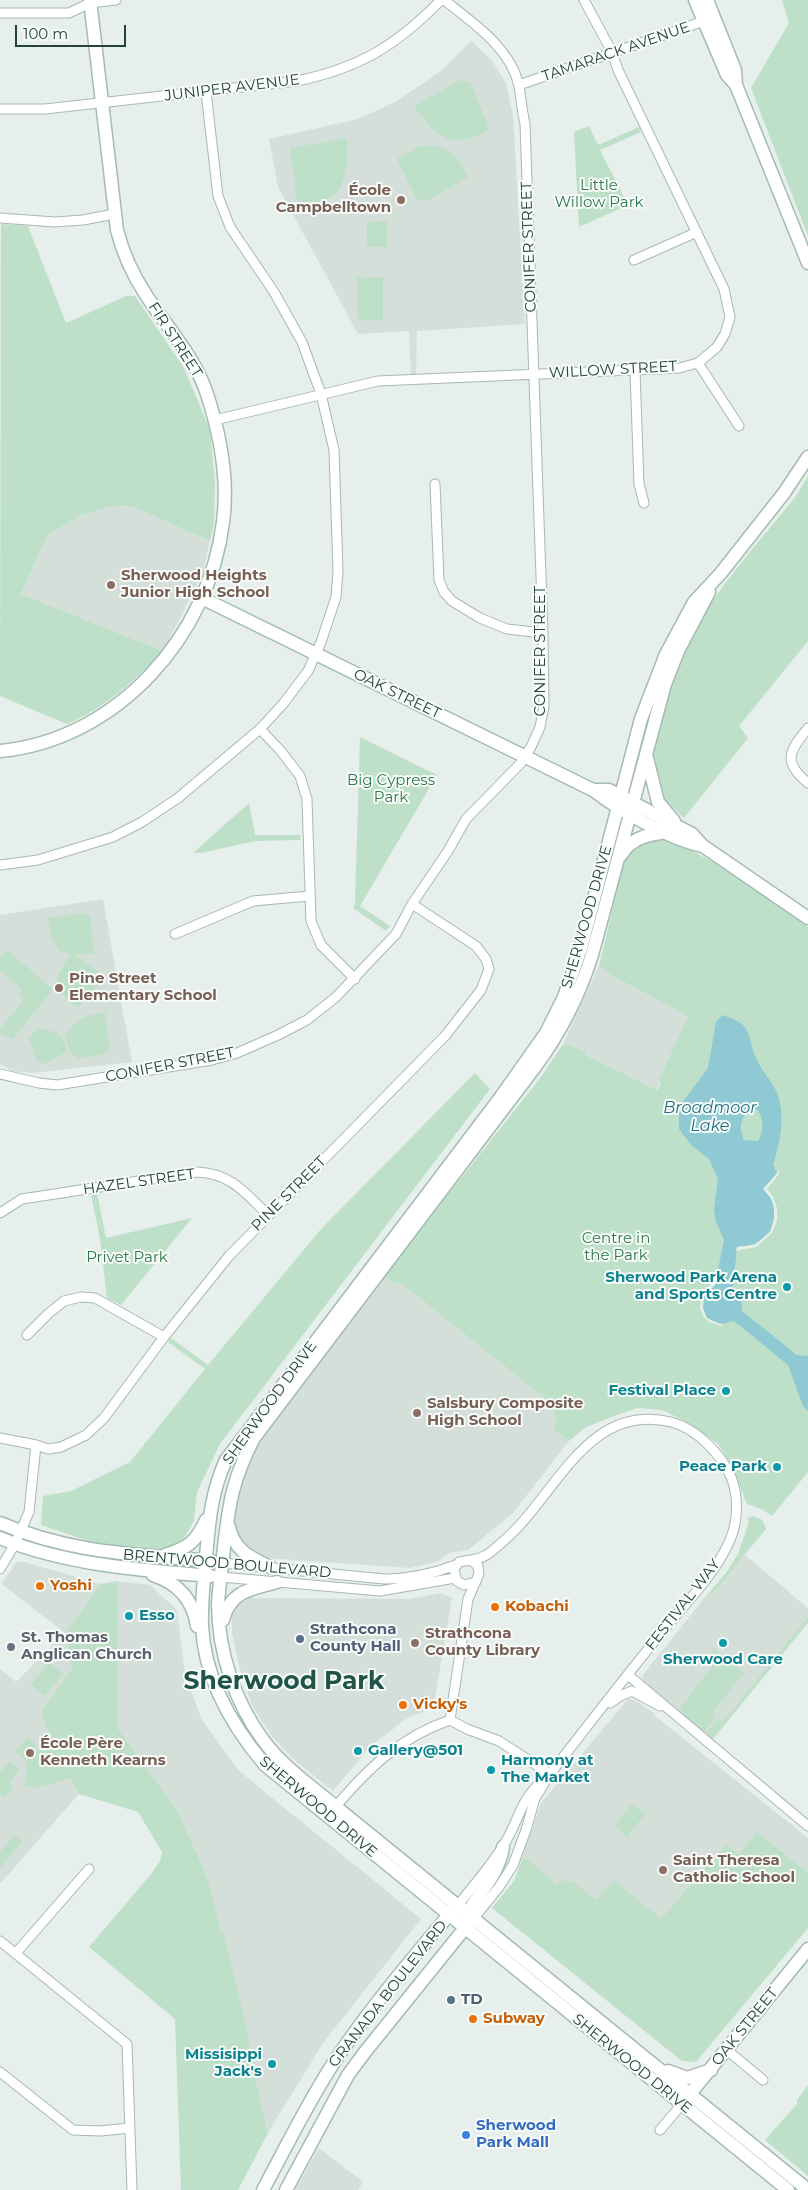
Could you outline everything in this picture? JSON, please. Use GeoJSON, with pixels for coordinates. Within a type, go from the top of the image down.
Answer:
{"type":"FeatureCollection","features":[{"type":"Feature","properties":{"kind":"main road"},"geometry":{"type":"LineString","coordinates":[[695,0],[708,19],[735,70],[736,85],[808,263]]}},
{"type":"Feature","properties":{"kind":"main road"},"geometry":{"type":"LineString","coordinates":[[707,0],[708,19]]}},
{"type":"Feature","properties":{"kind":"main road","name":"FIR STREET"},"geometry":{"type":"LineString","coordinates":[[0,751],[23,749],[62,736],[111,710],[131,694],[163,662],[186,628],[202,598],[215,560],[223,522],[224,476],[215,420],[198,372],[185,350],[146,295],[126,260],[114,214],[90,2]]}},
{"type":"Feature","properties":{"kind":"main road","name":"SHERWOOD DRIVE"},"geometry":{"type":"LineString","coordinates":[[808,457],[784,493],[716,579],[694,602],[677,631],[656,676],[641,719],[581,948],[564,997],[546,1033],[506,1091],[226,1460],[219,1474],[210,1510],[214,1562],[221,1576],[218,1604],[220,1630],[227,1667],[241,1704],[251,1722],[275,1755],[336,1807],[808,2190]]}},
{"type":"Feature","properties":{"kind":"main road","name":"SHERWOOD DRIVE"},"geometry":{"type":"LineString","coordinates":[[716,579],[678,652],[665,684],[584,979],[555,1040],[254,1438],[234,1482],[227,1520],[214,1562],[204,1575],[202,1627],[212,1676],[222,1703],[241,1735],[265,1765],[788,2190]]}},
{"type":"Feature","properties":{"kind":"main road","name":"OAK STREET"},"geometry":{"type":"LineString","coordinates":[[202,598],[593,790],[632,808],[677,825],[692,834],[703,846],[808,918]]}},
{"type":"Feature","properties":{"kind":"main road"},"geometry":{"type":"LineString","coordinates":[[646,753],[648,768],[658,802],[677,825]]}},
{"type":"Feature","properties":{"kind":"main road","name":"OAK STREET"},"geometry":{"type":"LineString","coordinates":[[632,808],[666,832],[689,843],[703,846]]}},
{"type":"Feature","properties":{"kind":"main road"},"geometry":{"type":"LineString","coordinates":[[617,862],[630,844],[637,839],[666,832]]}},
{"type":"Feature","properties":{"kind":"main road"},"geometry":{"type":"LineString","coordinates":[[214,1562],[219,1474]]}},
{"type":"Feature","properties":{"kind":"main road"},"geometry":{"type":"LineString","coordinates":[[156,1557],[184,1548],[191,1542],[200,1533],[210,1510]]}},
{"type":"Feature","properties":{"kind":"main road"},"geometry":{"type":"LineString","coordinates":[[227,1520],[231,1537],[238,1548],[253,1559],[270,1567]]}},
{"type":"Feature","properties":{"kind":"main road","name":"BRENTWOOD BOULEVARD"},"geometry":{"type":"LineString","coordinates":[[0,1523],[21,1532],[85,1550],[214,1562]]}},
{"type":"Feature","properties":{"kind":"main road","name":"BRENTWOOD BOULEVARD"},"geometry":{"type":"LineString","coordinates":[[0,1538],[64,1558],[134,1568],[221,1576]]}},
{"type":"Feature","properties":{"kind":"main road"},"geometry":{"type":"LineString","coordinates":[[134,1568],[167,1580],[181,1590],[192,1606],[198,1632],[205,1648]]}},
{"type":"Feature","properties":{"kind":"main road"},"geometry":{"type":"LineString","coordinates":[[220,1630],[226,1608],[232,1599],[241,1593],[277,1582]]}},
{"type":"Feature","properties":{"kind":"main road"},"geometry":{"type":"LineString","coordinates":[[466,1911],[496,1870],[503,1847]]}},
{"type":"Feature","properties":{"kind":"main road","name":"GRANADA BOULEVARD"},"geometry":{"type":"LineString","coordinates":[[263,2190],[315,2092],[356,2032],[448,1915],[466,1911],[465,1928],[348,2075],[286,2190]]}},
{"type":"Feature","properties":{"kind":"main road","name":"OAK STREET"},"geometry":{"type":"LineString","coordinates":[[682,2104],[808,1949]]}},
{"type":"Feature","properties":{"kind":"main road"},"geometry":{"type":"LineString","coordinates":[[660,2070],[687,2078],[711,2070]]}},
{"type":"Feature","properties":{"kind":"street"},"geometry":{"type":"LineString","coordinates":[[0,13],[69,13],[90,2],[116,0]]}},
{"type":"Feature","properties":{"kind":"street","name":"CONIFER STREET"},"geometry":{"type":"LineString","coordinates":[[0,1074],[57,1085],[212,1060],[259,1044],[307,1020],[355,979],[396,934],[412,904],[448,851],[466,819],[522,763],[540,727],[544,706],[543,633],[526,142],[519,85],[514,72],[487,35],[442,0]]}},
{"type":"Feature","properties":{"kind":"street","name":"JUNIPER AVENUE"},"geometry":{"type":"LineString","coordinates":[[0,109],[45,109],[102,104],[297,81],[318,76],[350,66],[394,43],[420,22],[442,0]]}},
{"type":"Feature","properties":{"kind":"street","name":"WILLOW STREET"},"geometry":{"type":"LineString","coordinates":[[215,420],[378,381],[679,368],[698,363],[717,347],[725,334],[730,317],[724,289],[618,70],[612,52],[584,0]]}},
{"type":"Feature","properties":{"kind":"street","name":"TAMARACK AVENUE"},"geometry":{"type":"LineString","coordinates":[[519,85],[612,52],[691,27],[708,19]]}},
{"type":"Feature","properties":{"kind":"street"},"geometry":{"type":"LineString","coordinates":[[0,865],[38,860],[113,838],[142,822],[178,798],[260,729],[299,685],[308,671],[336,597],[338,571],[334,450],[321,394],[302,342],[274,292],[238,241],[222,212],[218,196],[206,92]]}},
{"type":"Feature","properties":{"kind":"street"},"geometry":{"type":"LineString","coordinates":[[0,218],[55,222],[83,220],[114,214]]}},
{"type":"Feature","properties":{"kind":"street"},"geometry":{"type":"LineString","coordinates":[[634,260],[698,232]]}},
{"type":"Feature","properties":{"kind":"street"},"geometry":{"type":"LineString","coordinates":[[698,363],[740,426]]}},
{"type":"Feature","properties":{"kind":"street"},"geometry":{"type":"LineString","coordinates":[[635,370],[640,484],[644,503]]}},
{"type":"Feature","properties":{"kind":"street"},"geometry":{"type":"LineString","coordinates":[[435,484],[439,580],[444,592],[452,601],[480,618],[507,630],[543,633]]}},
{"type":"Feature","properties":{"kind":"street"},"geometry":{"type":"LineString","coordinates":[[808,728],[797,742],[791,754],[791,762],[795,773],[808,783]]}},
{"type":"Feature","properties":{"kind":"street"},"geometry":{"type":"LineString","coordinates":[[260,729],[280,750],[300,776],[307,800],[310,921],[321,945],[355,979]]}},
{"type":"Feature","properties":{"kind":"street"},"geometry":{"type":"LineString","coordinates":[[175,934],[253,901],[309,896]]}},
{"type":"Feature","properties":{"kind":"street","name":"PINE STREET"},"geometry":{"type":"LineString","coordinates":[[0,1438],[48,1449],[61,1447],[86,1435],[104,1418],[164,1337],[229,1256],[445,1036],[482,990],[489,968],[482,953],[476,946],[412,904]]}},
{"type":"Feature","properties":{"kind":"street","name":"HAZEL STREET"},"geometry":{"type":"LineString","coordinates":[[0,1213],[22,1199],[198,1172],[218,1174],[227,1179],[268,1215]]}},
{"type":"Feature","properties":{"kind":"street"},"geometry":{"type":"LineString","coordinates":[[27,1335],[64,1301],[81,1297],[95,1298],[164,1337]]}},
{"type":"Feature","properties":{"kind":"street","name":"FESTIVAL WAY"},"geometry":{"type":"LineString","coordinates":[[466,1911],[499,1887],[513,1864],[526,1830],[535,1798],[550,1774],[719,1562],[731,1539],[736,1521],[736,1494],[731,1478],[722,1462],[708,1446],[686,1428],[662,1420],[629,1422],[611,1428],[581,1450],[528,1517],[512,1534],[481,1559],[472,1560]]}},
{"type":"Feature","properties":{"kind":"street"},"geometry":{"type":"LineString","coordinates":[[0,1569],[15,1544],[30,1512],[36,1445]]}},
{"type":"Feature","properties":{"kind":"street"},"geometry":{"type":"LineString","coordinates":[[450,1720],[468,1599],[480,1570],[472,1560],[463,1560],[456,1565],[454,1573],[468,1599]]}},
{"type":"Feature","properties":{"kind":"street","name":"BRENTWOOD BOULEVARD"},"geometry":{"type":"LineString","coordinates":[[214,1562],[391,1579],[430,1574],[456,1565]]}},
{"type":"Feature","properties":{"kind":"street","name":"BRENTWOOD BOULEVARD"},"geometry":{"type":"LineString","coordinates":[[221,1576],[380,1590],[458,1581]]}},
{"type":"Feature","properties":{"kind":"street"},"geometry":{"type":"LineString","coordinates":[[458,1581],[468,1585],[476,1582]]}},
{"type":"Feature","properties":{"kind":"street"},"geometry":{"type":"LineString","coordinates":[[628,1676],[651,1693],[669,1711],[808,1826]]}},
{"type":"Feature","properties":{"kind":"street"},"geometry":{"type":"LineString","coordinates":[[598,1712],[620,1696],[632,1691],[669,1711]]}},
{"type":"Feature","properties":{"kind":"street"},"geometry":{"type":"LineString","coordinates":[[450,1720],[467,1729],[499,1741],[550,1774]]}},
{"type":"Feature","properties":{"kind":"street"},"geometry":{"type":"LineString","coordinates":[[328,1817],[369,1769],[393,1750],[418,1734],[450,1720]]}},
{"type":"Feature","properties":{"kind":"street","name":"FESTIVAL WAY"},"geometry":{"type":"LineString","coordinates":[[503,1847],[530,1792],[550,1774]]}},
{"type":"Feature","properties":{"kind":"street"},"geometry":{"type":"LineString","coordinates":[[16,1953],[89,1869]]}},
{"type":"Feature","properties":{"kind":"street"},"geometry":{"type":"LineString","coordinates":[[0,1941],[127,2044],[132,2190]]}},
{"type":"Feature","properties":{"kind":"street"},"geometry":{"type":"LineString","coordinates":[[727,2050],[763,2080]]}},
{"type":"Feature","properties":{"kind":"street"},"geometry":{"type":"LineString","coordinates":[[0,2072],[74,2130],[100,2131],[130,2128]]}},
{"type":"Feature","properties":{"kind":"street"},"geometry":{"type":"LineString","coordinates":[[660,2130],[682,2104]]}},
{"type":"Feature","properties":{"kind":"shaded area","name":"École Campbelltown"},"geometry":{"type":"Polygon","coordinates":[[[471,41],[491,59],[506,83],[513,115],[525,324],[417,331],[416,376],[411,377],[409,331],[358,334],[278,187],[269,139],[358,119],[397,101],[442,70],[471,41]]]}},
{"type":"Feature","properties":{"kind":"shaded area","name":"Sherwood Heights Junior High School"},"geometry":{"type":"Polygon","coordinates":[[[131,506],[210,541],[202,575],[163,651],[21,594],[47,536],[79,516],[108,507],[131,506]]]}},
{"type":"Feature","properties":{"kind":"shaded area","name":"Pine Street Elementary School"},"geometry":{"type":"Polygon","coordinates":[[[103,899],[132,1062],[33,1073],[12,1071],[0,1064],[0,915],[103,899]]]}},
{"type":"Feature","properties":{"kind":"shaded area"},"geometry":{"type":"Polygon","coordinates":[[[599,966],[693,1015],[656,1090],[563,1044],[599,966]]]}},
{"type":"Feature","properties":{"kind":"shaded area","name":"Salsbury Composite High School"},"geometry":{"type":"Polygon","coordinates":[[[384,1275],[395,1283],[402,1284],[552,1404],[558,1423],[553,1429],[569,1441],[513,1513],[468,1550],[449,1553],[437,1562],[410,1568],[265,1558],[239,1541],[233,1530],[232,1514],[238,1488],[254,1451],[267,1431],[384,1275]]]}},
{"type":"Feature","properties":{"kind":"shaded area"},"geometry":{"type":"Polygon","coordinates":[[[745,1555],[808,1608],[808,1623],[713,1739],[645,1684],[642,1676],[698,1606],[745,1555]]]}},
{"type":"Feature","properties":{"kind":"shaded area"},"geometry":{"type":"Polygon","coordinates":[[[16,1562],[24,1562],[101,1584],[65,1633],[2,1584],[16,1562]]]}},
{"type":"Feature","properties":{"kind":"shaded area"},"geometry":{"type":"Polygon","coordinates":[[[117,1581],[150,1585],[177,1610],[185,1675],[202,1720],[238,1770],[421,1919],[323,2043],[268,2133],[208,1880],[179,1813],[117,1727],[117,1581]]]}},
{"type":"Feature","properties":{"kind":"shaded area"},"geometry":{"type":"Polygon","coordinates":[[[441,1593],[452,1598],[434,1704],[430,1709],[406,1719],[370,1747],[333,1791],[293,1759],[271,1735],[252,1706],[240,1669],[232,1634],[232,1608],[250,1598],[409,1599],[441,1593]]]}},
{"type":"Feature","properties":{"kind":"shaded area","name":"École Père Kenneth Kearns"},"geometry":{"type":"Polygon","coordinates":[[[65,1633],[74,1667],[41,1712],[79,1794],[0,1884],[0,1669],[16,1682],[65,1633]]]}},
{"type":"Feature","properties":{"kind":"shaded area","name":"Saint Theresa Catholic School"},"geometry":{"type":"Polygon","coordinates":[[[628,1699],[635,1700],[654,1713],[654,1715],[808,1838],[808,1927],[682,2061],[492,1908],[514,1881],[541,1803],[628,1699]]]}},
{"type":"Feature","properties":{"kind":"shaded area"},"geometry":{"type":"Polygon","coordinates":[[[319,2148],[363,2182],[358,2190],[295,2190],[319,2148]]]}},
{"type":"Feature","properties":{"kind":"green space"},"geometry":{"type":"Polygon","coordinates":[[[782,0],[808,0],[808,236],[751,88],[789,23],[782,0]]]}},
{"type":"Feature","properties":{"kind":"green space"},"geometry":{"type":"Polygon","coordinates":[[[460,80],[470,82],[490,130],[476,136],[455,140],[438,134],[414,106],[460,80]]]}},
{"type":"Feature","properties":{"kind":"green space","name":"Little Willow Park"},"geometry":{"type":"Polygon","coordinates":[[[589,126],[598,145],[639,127],[641,132],[600,150],[628,205],[579,227],[574,132],[589,126]]]}},
{"type":"Feature","properties":{"kind":"green space"},"geometry":{"type":"Polygon","coordinates":[[[347,138],[346,170],[337,191],[324,200],[298,208],[290,148],[347,138]]]}},
{"type":"Feature","properties":{"kind":"green space"},"geometry":{"type":"Polygon","coordinates":[[[433,145],[455,156],[468,177],[425,202],[416,198],[397,159],[417,147],[433,145]]]}},
{"type":"Feature","properties":{"kind":"green space"},"geometry":{"type":"Polygon","coordinates":[[[387,221],[387,247],[367,247],[367,222],[387,221]]]}},
{"type":"Feature","properties":{"kind":"green space"},"geometry":{"type":"Polygon","coordinates":[[[1,224],[28,226],[66,323],[126,296],[135,296],[184,368],[210,430],[215,483],[214,523],[210,541],[131,506],[108,507],[79,516],[47,536],[21,594],[163,651],[119,692],[95,710],[67,724],[0,696],[1,224]]]}},
{"type":"Feature","properties":{"kind":"green space"},"geometry":{"type":"Polygon","coordinates":[[[383,277],[383,320],[358,320],[357,278],[383,277]]]}},
{"type":"Feature","properties":{"kind":"green space"},"geometry":{"type":"Polygon","coordinates":[[[808,476],[808,641],[739,726],[748,738],[684,818],[656,787],[652,765],[664,705],[674,674],[687,643],[710,605],[723,586],[796,496],[808,476]]]}},
{"type":"Feature","properties":{"kind":"green space","name":"Big Cypress Park"},"geometry":{"type":"Polygon","coordinates":[[[360,737],[437,775],[360,906],[390,926],[386,931],[353,908],[355,903],[360,737]]]}},
{"type":"Feature","properties":{"kind":"green space"},"geometry":{"type":"Polygon","coordinates":[[[249,803],[255,835],[300,835],[301,840],[255,841],[201,853],[193,853],[249,803]]]}},
{"type":"Feature","properties":{"kind":"green space","name":"Centre in the Park"},"geometry":{"type":"Polygon","coordinates":[[[654,838],[672,840],[718,865],[786,910],[808,927],[808,1472],[772,1516],[761,1509],[747,1504],[733,1469],[718,1444],[683,1420],[662,1410],[637,1408],[586,1427],[569,1441],[553,1429],[557,1423],[552,1404],[402,1284],[395,1283],[384,1275],[541,1077],[563,1044],[586,1052],[585,1055],[657,1090],[661,1082],[659,1080],[688,1016],[608,973],[599,966],[625,856],[631,849],[654,838]]]}},
{"type":"Feature","properties":{"kind":"green space"},"geometry":{"type":"Polygon","coordinates":[[[84,913],[90,917],[94,953],[75,955],[99,973],[101,981],[78,1008],[63,995],[57,983],[60,970],[72,954],[60,951],[51,937],[48,918],[84,913]]]}},
{"type":"Feature","properties":{"kind":"green space"},"geometry":{"type":"Polygon","coordinates":[[[7,950],[53,989],[13,1039],[0,1033],[0,1029],[24,1000],[19,995],[22,990],[0,970],[0,958],[7,950]]]}},
{"type":"Feature","properties":{"kind":"green space"},"geometry":{"type":"Polygon","coordinates":[[[105,1012],[110,1049],[105,1054],[77,1059],[69,1050],[65,1036],[73,1025],[82,1019],[105,1012]]]}},
{"type":"Feature","properties":{"kind":"green space"},"geometry":{"type":"Polygon","coordinates":[[[39,1029],[58,1034],[67,1052],[44,1064],[38,1062],[28,1037],[39,1029]]]}},
{"type":"Feature","properties":{"kind":"green space"},"geometry":{"type":"Polygon","coordinates":[[[475,1073],[490,1089],[220,1444],[197,1492],[194,1521],[184,1538],[165,1550],[100,1545],[41,1525],[43,1496],[71,1491],[130,1462],[205,1369],[168,1342],[171,1338],[208,1365],[321,1229],[475,1073]]]}},
{"type":"Feature","properties":{"kind":"green space","name":"Privet Park"},"geometry":{"type":"Polygon","coordinates":[[[97,1193],[106,1238],[192,1218],[121,1305],[107,1298],[100,1239],[91,1194],[97,1193]]]}},
{"type":"Feature","properties":{"kind":"green space"},"geometry":{"type":"Polygon","coordinates":[[[754,1516],[763,1521],[766,1529],[718,1587],[698,1606],[728,1570],[738,1554],[749,1522],[747,1518],[754,1516]]]}},
{"type":"Feature","properties":{"kind":"green space"},"geometry":{"type":"Polygon","coordinates":[[[117,1581],[117,1727],[179,1813],[208,1880],[221,1932],[224,1934],[250,2043],[248,2047],[268,2133],[238,2190],[181,2190],[175,2019],[89,1947],[152,1873],[160,1861],[162,1852],[138,1812],[79,1794],[71,1778],[36,1788],[25,1786],[27,1770],[25,1762],[43,1744],[48,1731],[41,1712],[73,1667],[65,1633],[101,1584],[117,1581]]]}},
{"type":"Feature","properties":{"kind":"green space"},"geometry":{"type":"Polygon","coordinates":[[[808,1617],[808,1622],[713,1739],[706,1733],[717,1720],[723,1722],[808,1617]]]}},
{"type":"Feature","properties":{"kind":"green space"},"geometry":{"type":"Polygon","coordinates":[[[713,1648],[744,1673],[712,1713],[716,1717],[704,1732],[683,1715],[680,1708],[717,1660],[717,1656],[711,1651],[713,1648]]]}},
{"type":"Feature","properties":{"kind":"green space"},"geometry":{"type":"Polygon","coordinates":[[[50,1662],[63,1674],[45,1696],[31,1684],[50,1662]]]}},
{"type":"Feature","properties":{"kind":"green space"},"geometry":{"type":"Polygon","coordinates":[[[27,1737],[37,1746],[25,1760],[15,1752],[27,1737]]]}},
{"type":"Feature","properties":{"kind":"green space"},"geometry":{"type":"Polygon","coordinates":[[[10,1761],[20,1770],[9,1783],[13,1787],[5,1797],[0,1794],[0,1772],[10,1761]]]}},
{"type":"Feature","properties":{"kind":"green space"},"geometry":{"type":"Polygon","coordinates":[[[632,1804],[645,1814],[627,1837],[615,1825],[632,1804]]]}},
{"type":"Feature","properties":{"kind":"green space"},"geometry":{"type":"Polygon","coordinates":[[[757,1832],[808,1873],[808,1928],[696,2062],[682,2061],[492,1908],[514,1881],[523,1859],[529,1860],[557,1885],[562,1880],[575,1883],[596,1900],[614,1880],[661,1919],[726,1844],[739,1854],[757,1832]]]}},
{"type":"Feature","properties":{"kind":"green space"},"geometry":{"type":"Polygon","coordinates":[[[14,1835],[22,1841],[0,1868],[0,1852],[14,1835]]]}},
{"type":"Feature","properties":{"kind":"green space"},"geometry":{"type":"Polygon","coordinates":[[[808,2085],[808,2176],[765,2140],[797,2104],[797,2100],[808,2085]]]}},
{"type":"Feature","properties":{"kind":"water","name":"Broadmoor Lake"},"geometry":{"type":"Polygon","coordinates":[[[722,1015],[732,1018],[743,1025],[749,1034],[757,1061],[777,1093],[782,1119],[780,1139],[773,1165],[777,1173],[764,1189],[771,1199],[775,1219],[767,1235],[759,1241],[737,1247],[733,1287],[741,1296],[742,1311],[797,1355],[808,1356],[808,1411],[803,1406],[788,1365],[734,1321],[722,1324],[715,1322],[707,1318],[703,1311],[702,1301],[704,1296],[715,1285],[724,1240],[716,1222],[714,1210],[718,1179],[709,1159],[692,1146],[679,1129],[679,1107],[708,1068],[716,1022],[722,1015]],[[750,1109],[742,1120],[741,1131],[744,1140],[758,1141],[762,1126],[758,1110],[750,1109]]]}},
{"type":"Feature","properties":{"kind":"pier"},"geometry":{"type":"Polygon","coordinates":[[[779,1171],[779,1174],[767,1189],[773,1197],[777,1208],[777,1220],[772,1233],[756,1247],[736,1251],[737,1247],[755,1245],[770,1232],[774,1219],[774,1208],[771,1198],[763,1189],[779,1171]]]}},
{"type":"Feature","properties":{"kind":"pier"},"geometry":{"type":"Polygon","coordinates":[[[716,1280],[715,1285],[704,1296],[703,1308],[707,1318],[722,1324],[722,1326],[709,1322],[703,1316],[700,1308],[702,1295],[716,1280]]]}},
{"type":"Feature","properties":{"kind":"place","name":"École Campbelltown"},"geometry":{"type":"Point","coordinates":[401,200]}},
{"type":"Feature","properties":{"kind":"place","name":"Sherwood Heights Junior High School"},"geometry":{"type":"Point","coordinates":[111,585]}},
{"type":"Feature","properties":{"kind":"place","name":"Pine Street Elementary School"},"geometry":{"type":"Point","coordinates":[59,988]}},
{"type":"Feature","properties":{"kind":"place","name":"Sherwood Park Arena and Sports Centre"},"geometry":{"type":"Point","coordinates":[787,1287]}},
{"type":"Feature","properties":{"kind":"place","name":"Festival Place"},"geometry":{"type":"Point","coordinates":[726,1391]}},
{"type":"Feature","properties":{"kind":"place","name":"Salsbury Composite High School"},"geometry":{"type":"Point","coordinates":[417,1413]}},
{"type":"Feature","properties":{"kind":"place","name":"Peace Park"},"geometry":{"type":"Point","coordinates":[777,1467]}},
{"type":"Feature","properties":{"kind":"place","name":"Yoshi"},"geometry":{"type":"Point","coordinates":[40,1586]}},
{"type":"Feature","properties":{"kind":"place","name":"Kobachi"},"geometry":{"type":"Point","coordinates":[495,1607]}},
{"type":"Feature","properties":{"kind":"place","name":"Esso"},"geometry":{"type":"Point","coordinates":[129,1616]}},
{"type":"Feature","properties":{"kind":"place","name":"Strathcona County Hall"},"geometry":{"type":"Point","coordinates":[300,1639]}},
{"type":"Feature","properties":{"kind":"place","name":"Strathcona County Library"},"geometry":{"type":"Point","coordinates":[415,1643]}},
{"type":"Feature","properties":{"kind":"place","name":"Sherwood Care"},"geometry":{"type":"Point","coordinates":[723,1643]}},
{"type":"Feature","properties":{"kind":"place","name":"St. Thomas Anglican Church"},"geometry":{"type":"Point","coordinates":[11,1647]}},
{"type":"Feature","properties":{"kind":"place","name":"Vicky's"},"geometry":{"type":"Point","coordinates":[403,1705]}},
{"type":"Feature","properties":{"kind":"place","name":"Gallery@501"},"geometry":{"type":"Point","coordinates":[358,1751]}},
{"type":"Feature","properties":{"kind":"place","name":"École Père Kenneth Kearns"},"geometry":{"type":"Point","coordinates":[30,1753]}},
{"type":"Feature","properties":{"kind":"place","name":"Harmony at The Market"},"geometry":{"type":"Point","coordinates":[491,1770]}},
{"type":"Feature","properties":{"kind":"place","name":"Saint Theresa Catholic School"},"geometry":{"type":"Point","coordinates":[663,1870]}},
{"type":"Feature","properties":{"kind":"place","name":"TD"},"geometry":{"type":"Point","coordinates":[451,2000]}},
{"type":"Feature","properties":{"kind":"place","name":"Subway"},"geometry":{"type":"Point","coordinates":[473,2019]}},
{"type":"Feature","properties":{"kind":"place","name":"Missisippi Jack's"},"geometry":{"type":"Point","coordinates":[272,2064]}},
{"type":"Feature","properties":{"kind":"place","name":"Sherwood Park Mall"},"geometry":{"type":"Point","coordinates":[466,2135]}},
{"type":"Feature","properties":{"kind":"district","name":"Sherwood Park"},"geometry":{"type":"Point","coordinates":[284,1682]}}]}
